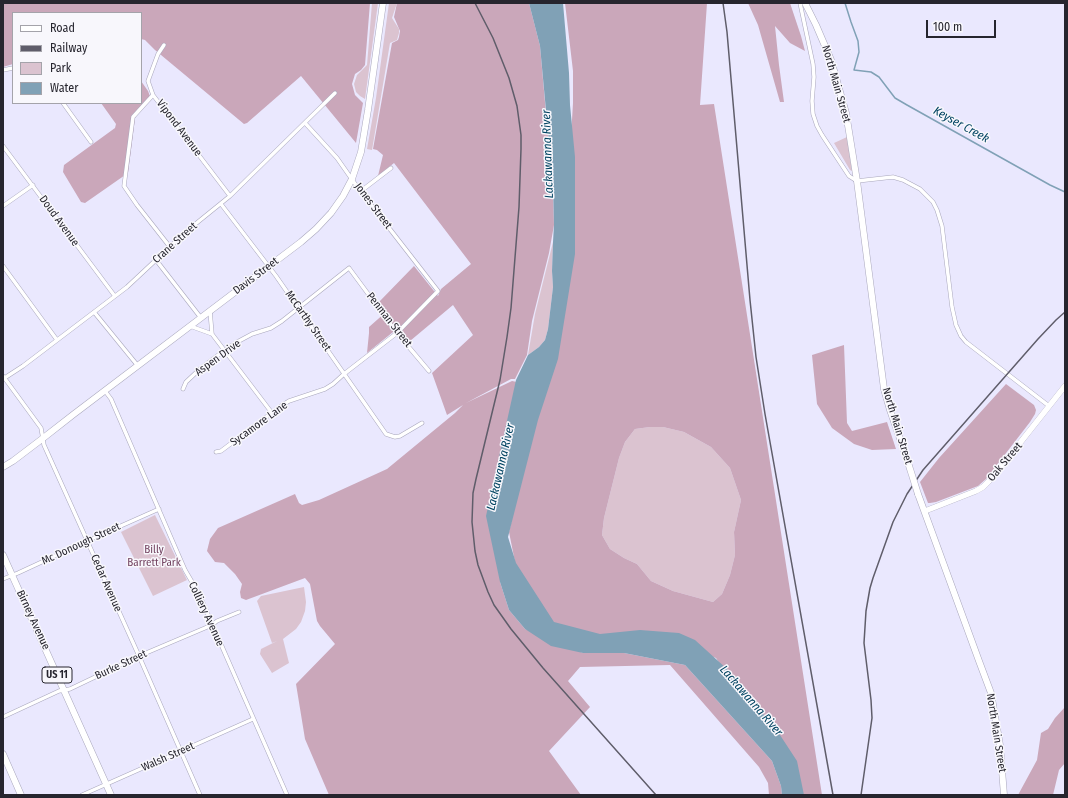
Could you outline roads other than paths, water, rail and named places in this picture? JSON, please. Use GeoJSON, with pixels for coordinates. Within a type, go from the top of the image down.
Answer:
{"type":"FeatureCollection","features":[{"type":"Feature","properties":{"kind":"main road","name":"Davis Street"},"geometry":{"type":"LineString","coordinates":[[3,467],[13,461],[301,242],[321,224],[339,203],[352,179],[364,140],[383,3]]}},
{"type":"Feature","properties":{"kind":"main road","name":"North Main Street"},"geometry":{"type":"LineString","coordinates":[[806,3],[831,60],[846,113],[857,181],[884,389],[918,494],[991,693],[1000,745],[1004,795]]}},
{"type":"Feature","properties":{"kind":"main road","name":"Birney Avenue"},"geometry":{"type":"LineString","coordinates":[[3,555],[111,795]]}},
{"type":"Feature","properties":{"kind":"main road"},"geometry":{"type":"LineString","coordinates":[[3,754],[21,795]]}},
{"type":"Feature","properties":{"kind":"street"},"geometry":{"type":"LineString","coordinates":[[800,3],[813,64],[813,114],[822,135],[849,176],[857,181],[893,177],[903,180],[920,189],[933,202],[942,226],[952,307],[956,325],[961,336],[966,342],[1049,406]]}},
{"type":"Feature","properties":{"kind":"street","name":"Vipond Avenue"},"geometry":{"type":"LineString","coordinates":[[164,46],[158,54],[148,81],[153,95],[230,196]]}},
{"type":"Feature","properties":{"kind":"street","name":"Crane Street"},"geometry":{"type":"LineString","coordinates":[[4,378],[127,287],[188,230],[230,196],[335,93]]}},
{"type":"Feature","properties":{"kind":"street"},"geometry":{"type":"LineString","coordinates":[[153,95],[133,116],[124,186],[170,247]]}},
{"type":"Feature","properties":{"kind":"street"},"geometry":{"type":"LineString","coordinates":[[64,104],[91,142]]}},
{"type":"Feature","properties":{"kind":"street","name":"Jones Street"},"geometry":{"type":"LineString","coordinates":[[305,123],[337,158],[360,191],[438,291],[398,333]]}},
{"type":"Feature","properties":{"kind":"street","name":"Doud Avenue"},"geometry":{"type":"LineString","coordinates":[[3,147],[33,185],[114,296]]}},
{"type":"Feature","properties":{"kind":"street"},"geometry":{"type":"LineString","coordinates":[[360,191],[391,168]]}},
{"type":"Feature","properties":{"kind":"street"},"geometry":{"type":"LineString","coordinates":[[3,206],[33,185]]}},
{"type":"Feature","properties":{"kind":"street","name":"McCarthy Street"},"geometry":{"type":"LineString","coordinates":[[220,204],[269,266],[386,434],[395,437],[400,436],[422,422]]}},
{"type":"Feature","properties":{"kind":"street"},"geometry":{"type":"LineString","coordinates":[[156,260],[201,318]]}},
{"type":"Feature","properties":{"kind":"street"},"geometry":{"type":"LineString","coordinates":[[3,266],[56,340]]}},
{"type":"Feature","properties":{"kind":"street","name":"Aspen Drive"},"geometry":{"type":"LineString","coordinates":[[183,389],[186,382],[201,368],[225,350],[252,334],[271,328],[282,321],[349,268]]}},
{"type":"Feature","properties":{"kind":"street","name":"Penman Street"},"geometry":{"type":"LineString","coordinates":[[349,268],[429,372]]}},
{"type":"Feature","properties":{"kind":"street"},"geometry":{"type":"LineString","coordinates":[[210,311],[212,334]]}},
{"type":"Feature","properties":{"kind":"street"},"geometry":{"type":"LineString","coordinates":[[94,312],[138,366]]}},
{"type":"Feature","properties":{"kind":"street"},"geometry":{"type":"LineString","coordinates":[[190,326],[212,334],[272,413]]}},
{"type":"Feature","properties":{"kind":"street"},"geometry":{"type":"LineString","coordinates":[[344,374],[398,333]]}},
{"type":"Feature","properties":{"kind":"street","name":"Sycamore Lane"},"geometry":{"type":"LineString","coordinates":[[216,452],[221,451],[289,401],[325,389],[344,374]]}},
{"type":"Feature","properties":{"kind":"street","name":"Cedar Avenue"},"geometry":{"type":"LineString","coordinates":[[4,378],[41,428],[44,445],[200,795]]}},
{"type":"Feature","properties":{"kind":"street","name":"Oak Street"},"geometry":{"type":"LineString","coordinates":[[925,511],[983,487],[993,477],[1065,386]]}},
{"type":"Feature","properties":{"kind":"street","name":"Colliery Avenue"},"geometry":{"type":"LineString","coordinates":[[105,390],[111,399],[185,570],[199,594],[287,795]]}},
{"type":"Feature","properties":{"kind":"street","name":"Mc Donough Street"},"geometry":{"type":"LineString","coordinates":[[3,579],[51,559],[87,541],[159,509]]}},
{"type":"Feature","properties":{"kind":"street","name":"Burke Street"},"geometry":{"type":"LineString","coordinates":[[3,717],[59,691],[70,689],[139,656],[239,612]]}},
{"type":"Feature","properties":{"kind":"street","name":"Walsh Street"},"geometry":{"type":"LineString","coordinates":[[82,795],[253,719]]}},
{"type":"Feature","properties":{"kind":"water","name":"Lackawanna River"},"geometry":{"type":"Polygon","coordinates":[[[529,3],[563,3],[575,157],[575,254],[558,359],[538,420],[508,537],[516,563],[554,622],[600,634],[640,630],[679,633],[695,640],[727,669],[780,735],[797,761],[804,795],[782,795],[781,786],[772,761],[685,665],[624,653],[583,653],[551,646],[525,629],[509,610],[500,582],[486,516],[516,380],[528,355],[539,347],[545,340],[548,329],[553,287],[553,186],[540,46],[529,3]]]}},
{"type":"Feature","properties":{"kind":"waterway","name":"Keyser Creek"},"geometry":{"type":"LineString","coordinates":[[845,3],[858,41],[859,52],[854,70],[871,72],[879,77],[895,98],[1065,192]]}},
{"type":"Feature","properties":{"kind":"railway"},"geometry":{"type":"LineString","coordinates":[[475,3],[493,38],[509,78],[517,106],[521,135],[519,207],[511,308],[500,380],[473,493],[472,522],[478,565],[494,605],[511,629],[543,668],[656,795]]}},
{"type":"Feature","properties":{"kind":"railway"},"geometry":{"type":"LineString","coordinates":[[723,3],[727,32],[756,357],[833,795]]}},
{"type":"Feature","properties":{"kind":"railway"},"geometry":{"type":"LineString","coordinates":[[861,795],[872,718],[864,643],[866,611],[873,578],[893,522],[907,494],[923,470],[1038,339],[1065,312]]}},
{"type":"Feature","properties":{"kind":"park label","name":"Billy Barrett Park"},"geometry":{"type":"Point","coordinates":[154,556]}}]}
